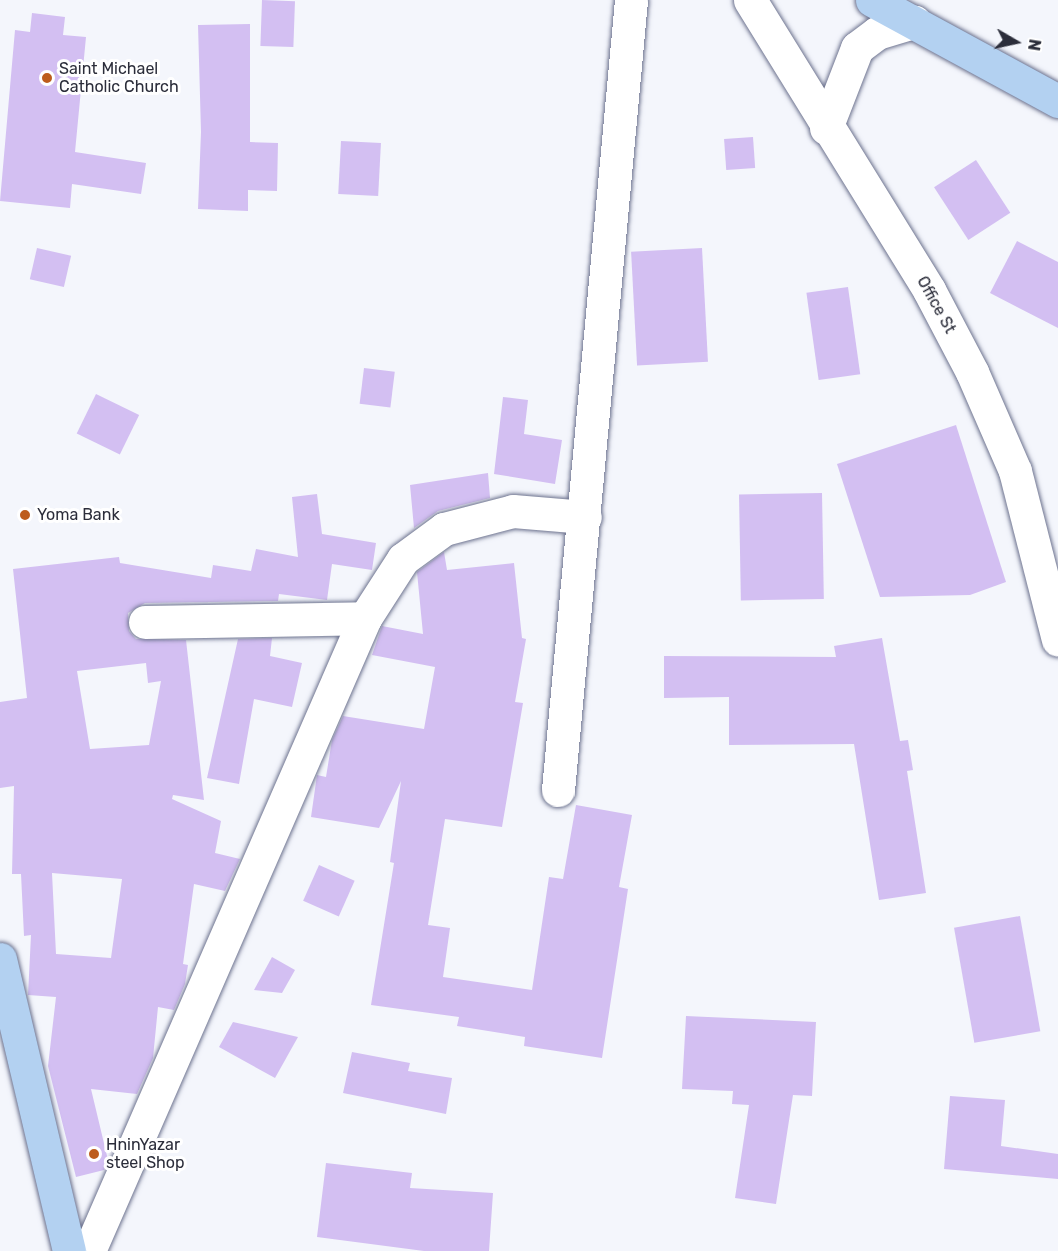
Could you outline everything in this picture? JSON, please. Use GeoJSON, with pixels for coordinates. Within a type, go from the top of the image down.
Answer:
{"type":"FeatureCollection","features":[{"type":"Feature","properties":{"kind":"main road"},"geometry":{"type":"LineString","coordinates":[[872,0],[1058,101]]}},
{"type":"Feature","properties":{"kind":"main road"},"geometry":{"type":"LineString","coordinates":[[0,959],[69,1251]]}},
{"type":"Feature","properties":{"kind":"street"},"geometry":{"type":"LineString","coordinates":[[558,790],[631,0]]}},
{"type":"Feature","properties":{"kind":"street","name":"Office St"},"geometry":{"type":"LineString","coordinates":[[750,0],[826,128],[929,290],[972,372],[1015,471],[1058,640]]}},
{"type":"Feature","properties":{"kind":"street"},"geometry":{"type":"LineString","coordinates":[[826,128],[857,48],[877,33],[914,22]]}},
{"type":"Feature","properties":{"kind":"street"},"geometry":{"type":"LineString","coordinates":[[89,1251],[365,618],[403,559],[444,530],[513,511],[585,517]]}},
{"type":"Feature","properties":{"kind":"street"},"geometry":{"type":"LineString","coordinates":[[145,622],[365,618]]}},
{"type":"Feature","properties":{"kind":"building"},"geometry":{"type":"Polygon","coordinates":[[[262,0],[295,1],[293,47],[260,46],[262,0]]]}},
{"type":"Feature","properties":{"kind":"building"},"geometry":{"type":"Polygon","coordinates":[[[32,13],[65,17],[63,35],[86,37],[75,152],[146,163],[141,194],[72,184],[70,208],[0,201],[15,30],[30,32],[32,13]]]}},
{"type":"Feature","properties":{"kind":"building"},"geometry":{"type":"Polygon","coordinates":[[[250,24],[250,142],[278,143],[277,191],[248,190],[248,211],[198,209],[201,132],[198,25],[250,24]]]}},
{"type":"Feature","properties":{"kind":"building"},"geometry":{"type":"Polygon","coordinates":[[[753,137],[755,168],[726,170],[724,139],[753,137]]]}},
{"type":"Feature","properties":{"kind":"building"},"geometry":{"type":"Polygon","coordinates":[[[341,141],[381,143],[378,196],[338,194],[341,141]]]}},
{"type":"Feature","properties":{"kind":"building"},"geometry":{"type":"Polygon","coordinates":[[[976,160],[1010,213],[968,240],[934,187],[976,160]]]}},
{"type":"Feature","properties":{"kind":"building"},"geometry":{"type":"Polygon","coordinates":[[[1017,241],[1058,262],[1058,328],[990,293],[1017,241]]]}},
{"type":"Feature","properties":{"kind":"building"},"geometry":{"type":"Polygon","coordinates":[[[37,248],[71,256],[64,287],[30,279],[37,248]]]}},
{"type":"Feature","properties":{"kind":"building"},"geometry":{"type":"Polygon","coordinates":[[[702,248],[708,362],[637,366],[631,252],[702,248]]]}},
{"type":"Feature","properties":{"kind":"building"},"geometry":{"type":"Polygon","coordinates":[[[848,287],[860,374],[819,380],[806,293],[848,287]]]}},
{"type":"Feature","properties":{"kind":"building"},"geometry":{"type":"Polygon","coordinates":[[[364,368],[395,372],[390,408],[360,404],[364,368]]]}},
{"type":"Feature","properties":{"kind":"building"},"geometry":{"type":"Polygon","coordinates":[[[96,394],[139,415],[120,455],[77,434],[96,394]]]}},
{"type":"Feature","properties":{"kind":"building"},"geometry":{"type":"Polygon","coordinates":[[[503,397],[528,400],[524,434],[562,440],[555,484],[494,474],[503,397]]]}},
{"type":"Feature","properties":{"kind":"building"},"geometry":{"type":"Polygon","coordinates":[[[956,425],[1006,582],[970,595],[880,597],[837,464],[956,425]]]}},
{"type":"Feature","properties":{"kind":"building"},"geometry":{"type":"Polygon","coordinates":[[[488,473],[490,498],[438,511],[414,528],[410,485],[488,473]]]}},
{"type":"Feature","properties":{"kind":"building"},"geometry":{"type":"Polygon","coordinates":[[[822,493],[824,599],[741,600],[739,494],[822,493]]]}},
{"type":"Feature","properties":{"kind":"building"},"geometry":{"type":"Polygon","coordinates":[[[317,494],[322,534],[376,543],[372,570],[332,564],[327,600],[279,594],[278,601],[145,603],[128,613],[129,631],[136,639],[186,640],[204,800],[173,795],[172,799],[221,821],[215,853],[240,859],[225,891],[194,884],[183,964],[188,965],[185,984],[174,1010],[158,1007],[153,1058],[137,1094],[91,1089],[108,1160],[104,1170],[76,1177],[48,1066],[56,997],[28,995],[31,935],[24,936],[21,874],[12,874],[14,786],[0,788],[0,702],[27,698],[13,569],[119,557],[120,563],[211,578],[213,565],[251,571],[256,549],[298,557],[292,497],[317,494]],[[146,663],[77,671],[90,749],[149,745],[161,681],[148,683],[146,663]],[[52,873],[56,954],[111,958],[122,879],[52,873]]]}},
{"type":"Feature","properties":{"kind":"building"},"geometry":{"type":"Polygon","coordinates":[[[444,552],[447,570],[514,563],[522,638],[526,639],[515,702],[523,703],[502,827],[445,819],[428,925],[450,928],[443,977],[532,990],[549,877],[563,879],[576,805],[632,815],[619,887],[628,889],[602,1058],[524,1046],[525,1037],[457,1026],[459,1017],[371,1005],[394,863],[390,862],[401,781],[379,828],[311,817],[317,775],[326,777],[332,740],[343,716],[424,729],[435,667],[372,655],[382,626],[423,634],[417,572],[444,552]]]}},
{"type":"Feature","properties":{"kind":"building"},"geometry":{"type":"Polygon","coordinates":[[[272,638],[270,656],[302,663],[292,707],[254,699],[239,784],[207,778],[238,639],[272,638]]]}},
{"type":"Feature","properties":{"kind":"building"},"geometry":{"type":"Polygon","coordinates":[[[882,638],[900,741],[908,740],[913,770],[907,771],[926,893],[879,900],[854,744],[729,745],[729,697],[664,698],[664,656],[836,657],[834,646],[882,638]]]}},
{"type":"Feature","properties":{"kind":"building"},"geometry":{"type":"Polygon","coordinates":[[[319,865],[355,881],[339,916],[303,901],[319,865]]]}},
{"type":"Feature","properties":{"kind":"building"},"geometry":{"type":"Polygon","coordinates":[[[1020,916],[1040,1031],[974,1043],[954,928],[1020,916]]]}},
{"type":"Feature","properties":{"kind":"building"},"geometry":{"type":"Polygon","coordinates":[[[272,957],[295,970],[282,993],[254,990],[272,957]]]}},
{"type":"Feature","properties":{"kind":"building"},"geometry":{"type":"Polygon","coordinates":[[[686,1016],[816,1022],[812,1096],[793,1095],[776,1204],[735,1198],[749,1105],[732,1104],[733,1091],[682,1089],[686,1016]]]}},
{"type":"Feature","properties":{"kind":"building"},"geometry":{"type":"Polygon","coordinates":[[[233,1022],[298,1037],[275,1078],[219,1047],[233,1022]]]}},
{"type":"Feature","properties":{"kind":"building"},"geometry":{"type":"Polygon","coordinates":[[[352,1052],[410,1063],[408,1071],[452,1078],[446,1114],[343,1093],[352,1052]]]}},
{"type":"Feature","properties":{"kind":"building"},"geometry":{"type":"Polygon","coordinates":[[[950,1096],[1005,1100],[1001,1146],[1058,1154],[1058,1179],[944,1169],[950,1096]]]}},
{"type":"Feature","properties":{"kind":"building"},"geometry":{"type":"Polygon","coordinates":[[[326,1163],[412,1173],[410,1188],[493,1193],[489,1251],[424,1251],[317,1237],[326,1163]]]}},
{"type":"Feature","properties":{"kind":"place","name":"Saint Michael Catholic Church"},"geometry":{"type":"Point","coordinates":[47,78]}},
{"type":"Feature","properties":{"kind":"place","name":"Yoma Bank"},"geometry":{"type":"Point","coordinates":[25,515]}},
{"type":"Feature","properties":{"kind":"place","name":"HninYazar steel Shop"},"geometry":{"type":"Point","coordinates":[94,1154]}}]}
